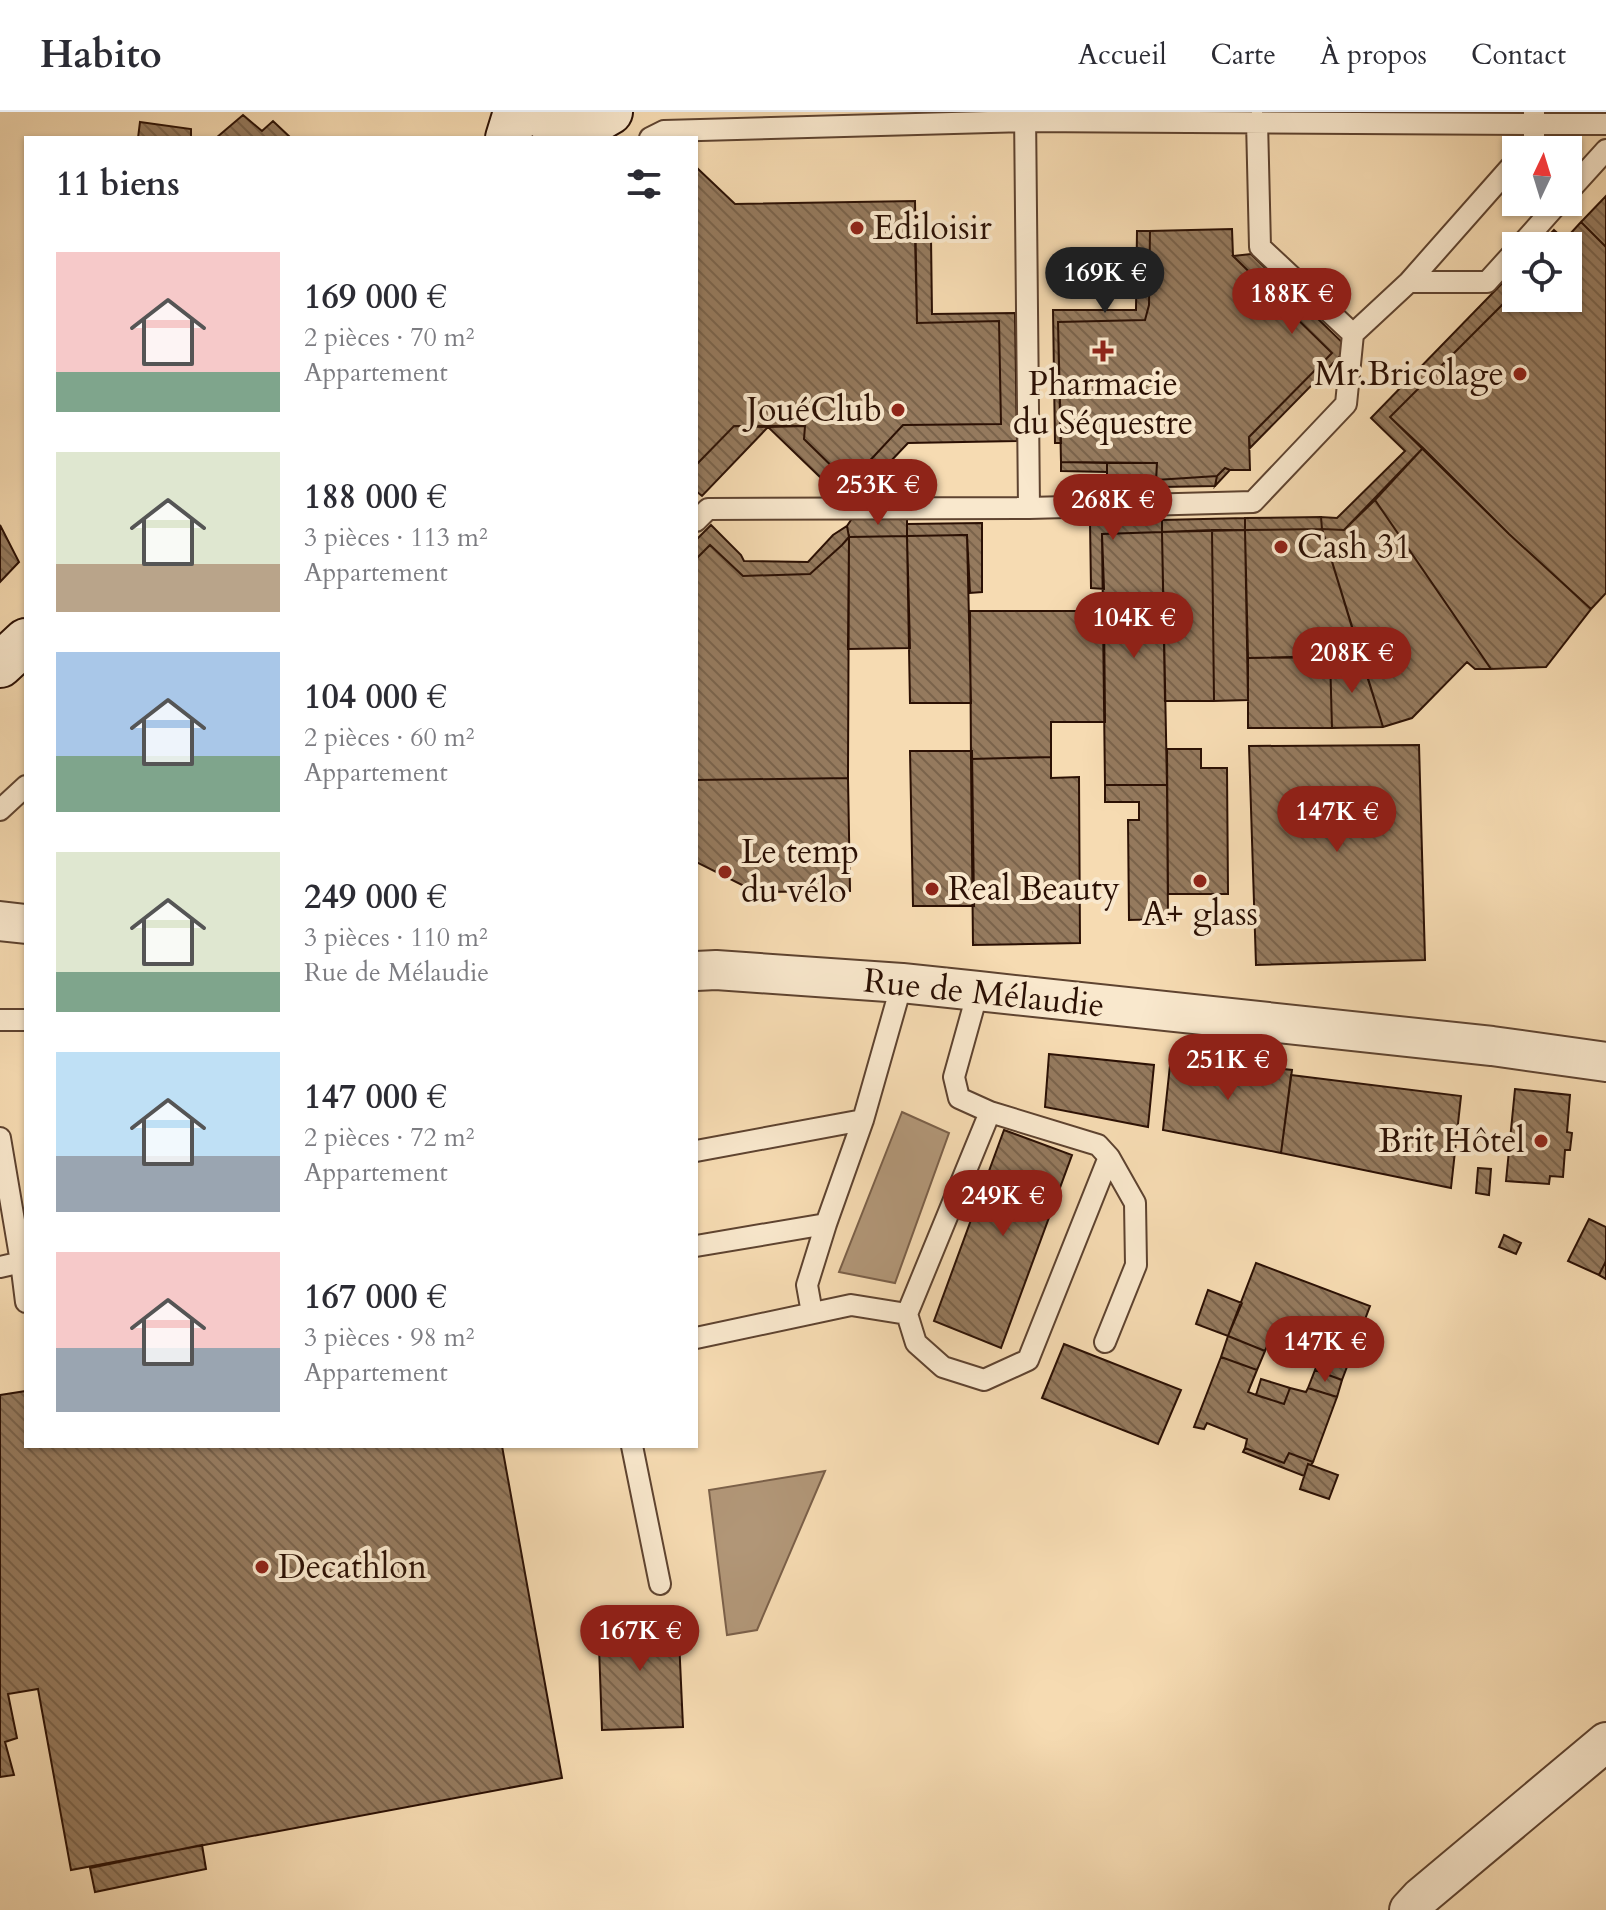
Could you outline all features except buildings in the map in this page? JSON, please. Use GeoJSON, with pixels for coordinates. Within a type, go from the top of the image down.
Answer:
{"type":"FeatureCollection","features":[{"type":"Feature","properties":{"kind":"street"},"geometry":{"type":"LineString","coordinates":[[509,136],[516,112]]}},
{"type":"Feature","properties":{"kind":"street"},"geometry":{"type":"LineString","coordinates":[[543,125],[580,126],[610,112]]}},
{"type":"Feature","properties":{"kind":"street"},"geometry":{"type":"LineString","coordinates":[[0,665],[24,643]]}},
{"type":"Feature","properties":{"kind":"street"},"geometry":{"type":"LineString","coordinates":[[0,921],[24,924]]}},
{"type":"Feature","properties":{"kind":"street","name":"Rue de Mélaudie"},"geometry":{"type":"LineString","coordinates":[[698,971],[902,983],[1492,1046],[1606,1062]]}},
{"type":"Feature","properties":{"kind":"street"},"geometry":{"type":"LineString","coordinates":[[1409,1910],[1606,1742]]}},
{"type":"Feature","properties":{"kind":"lane"},"geometry":{"type":"LineString","coordinates":[[1025,117],[1029,508]]}},
{"type":"Feature","properties":{"kind":"lane"},"geometry":{"type":"LineString","coordinates":[[654,136],[664,131],[1025,117],[1257,121],[1534,118],[1606,124]]}},
{"type":"Feature","properties":{"kind":"lane"},"geometry":{"type":"LineString","coordinates":[[1257,121],[1260,247],[1353,334]]}},
{"type":"Feature","properties":{"kind":"lane"},"geometry":{"type":"LineString","coordinates":[[1582,177],[1606,150]]}},
{"type":"Feature","properties":{"kind":"lane"},"geometry":{"type":"LineString","coordinates":[[698,519],[708,509],[1029,508],[1253,502],[1346,404],[1353,334],[1409,282],[1502,177]]}},
{"type":"Feature","properties":{"kind":"lane"},"geometry":{"type":"LineString","coordinates":[[1532,232],[1547,216]]}},
{"type":"Feature","properties":{"kind":"lane"},"geometry":{"type":"LineString","coordinates":[[1409,282],[1487,282],[1502,266]]}},
{"type":"Feature","properties":{"kind":"lane"},"geometry":{"type":"LineString","coordinates":[[0,810],[24,788]]}},
{"type":"Feature","properties":{"kind":"lane"},"geometry":{"type":"LineString","coordinates":[[812,1313],[807,1285],[863,1120],[902,983]]}},
{"type":"Feature","properties":{"kind":"lane"},"geometry":{"type":"LineString","coordinates":[[978,991],[954,1077],[959,1098],[990,1112],[1098,1145],[1109,1157],[1135,1203],[1136,1265],[1105,1342]]}},
{"type":"Feature","properties":{"kind":"lane"},"geometry":{"type":"LineString","coordinates":[[0,1020],[24,1020]]}},
{"type":"Feature","properties":{"kind":"lane"},"geometry":{"type":"LineString","coordinates":[[990,1112],[907,1314],[916,1343],[943,1367],[984,1380],[1028,1360],[1109,1157]]}},
{"type":"Feature","properties":{"kind":"lane"},"geometry":{"type":"LineString","coordinates":[[698,1151],[863,1120]]}},
{"type":"Feature","properties":{"kind":"lane"},"geometry":{"type":"LineString","coordinates":[[0,1138],[24,1261],[0,1267]]}},
{"type":"Feature","properties":{"kind":"lane"},"geometry":{"type":"LineString","coordinates":[[698,1246],[826,1224]]}},
{"type":"Feature","properties":{"kind":"lane"},"geometry":{"type":"LineString","coordinates":[[698,1338],[851,1305],[907,1314]]}},
{"type":"Feature","properties":{"kind":"lane"},"geometry":{"type":"LineString","coordinates":[[632,1448],[660,1584]]}},
{"type":"Feature","properties":{"kind":"shaded area"},"geometry":{"type":"Polygon","coordinates":[[[902,1112],[949,1133],[895,1283],[839,1272],[902,1112]]]}},
{"type":"Feature","properties":{"kind":"shaded area"},"geometry":{"type":"Polygon","coordinates":[[[825,1471],[757,1630],[727,1635],[709,1490],[825,1471]]]}},
{"type":"Feature","properties":{"kind":"place","name":"Ediloisir"},"geometry":{"type":"Point","coordinates":[857,228]}},
{"type":"Feature","properties":{"kind":"place","name":"Pharmacie du Séquestre"},"geometry":{"type":"Point","coordinates":[1103,351]}},
{"type":"Feature","properties":{"kind":"place","name":"Mr.Bricolage"},"geometry":{"type":"Point","coordinates":[1520,374]}},
{"type":"Feature","properties":{"kind":"place","name":"JouéClub"},"geometry":{"type":"Point","coordinates":[898,410]}},
{"type":"Feature","properties":{"kind":"place","name":"Cash 31"},"geometry":{"type":"Point","coordinates":[1281,547]}},
{"type":"Feature","properties":{"kind":"place","name":"Le temp du vélo"},"geometry":{"type":"Point","coordinates":[725,872]}},
{"type":"Feature","properties":{"kind":"place","name":"A+ glass"},"geometry":{"type":"Point","coordinates":[1200,881]}},
{"type":"Feature","properties":{"kind":"place","name":"Real Beauty"},"geometry":{"type":"Point","coordinates":[932,889]}},
{"type":"Feature","properties":{"kind":"place","name":"Brit Hôtel"},"geometry":{"type":"Point","coordinates":[1541,1141]}},
{"type":"Feature","properties":{"kind":"place","name":"Decathlon"},"geometry":{"type":"Point","coordinates":[262,1567]}}]}
